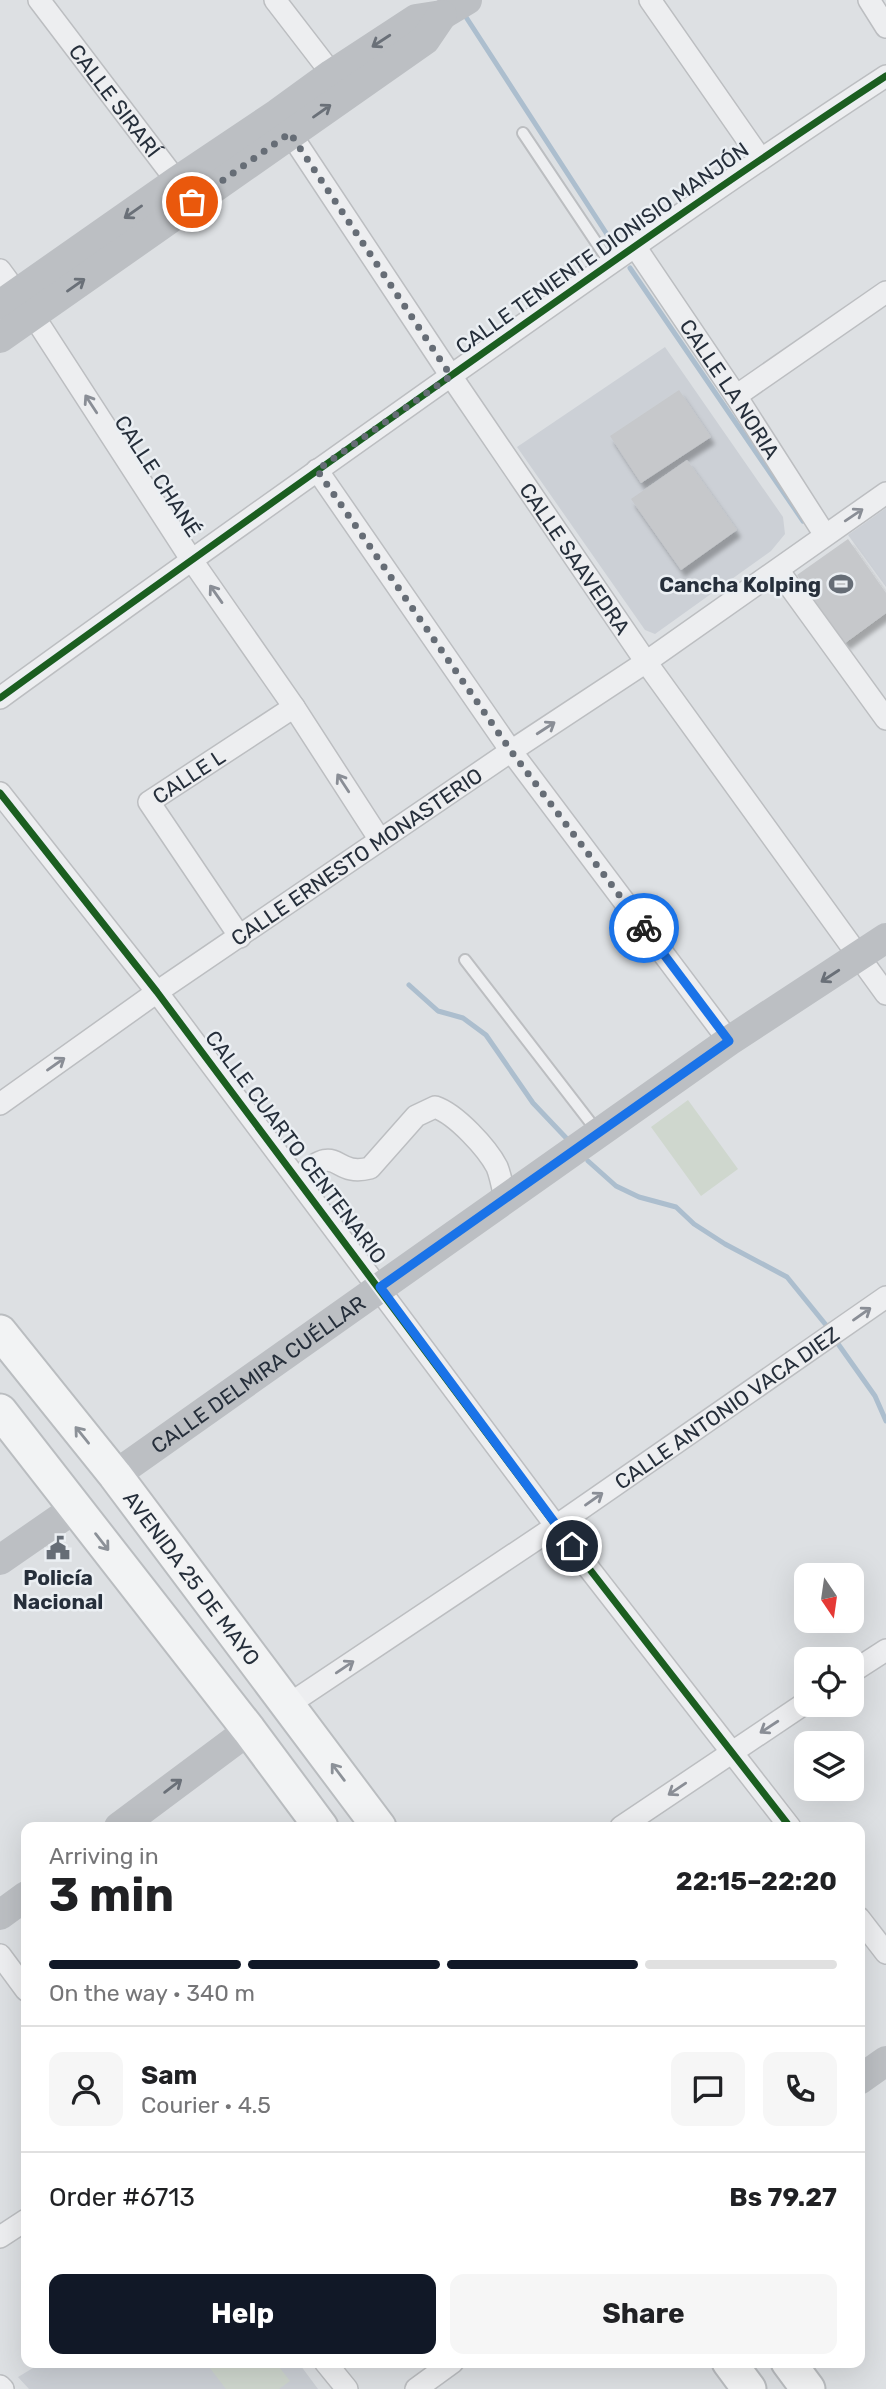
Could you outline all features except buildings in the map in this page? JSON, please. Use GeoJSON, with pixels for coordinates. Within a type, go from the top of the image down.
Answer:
{"type":"FeatureCollection","features":[{"type":"Feature","properties":{"kind":"main road"},"geometry":{"type":"LineString","coordinates":[[284,123],[331,74],[416,19],[449,5]]}},
{"type":"Feature","properties":{"kind":"main road"},"geometry":{"type":"LineString","coordinates":[[0,338],[13,296],[185,191],[284,123],[425,40],[449,5]]}},
{"type":"Feature","properties":{"kind":"main road","name":"CALLE DELMIRA CUÉLLAR"},"geometry":{"type":"LineString","coordinates":[[115,1475],[729,1041],[886,938]]}},
{"type":"Feature","properties":{"kind":"main road","name":"AVENIDA 25 DE MAYO"},"geometry":{"type":"LineString","coordinates":[[0,1332],[115,1475],[288,1705],[368,1821]]}},
{"type":"Feature","properties":{"kind":"main road"},"geometry":{"type":"LineString","coordinates":[[0,1370],[12,1369],[38,1380]]}},
{"type":"Feature","properties":{"kind":"main road"},"geometry":{"type":"LineString","coordinates":[[0,1411],[249,1730],[317,1822]]}},
{"type":"Feature","properties":{"kind":"main road"},"geometry":{"type":"LineString","coordinates":[[0,1560],[75,1508]]}},
{"type":"Feature","properties":{"kind":"main road"},"geometry":{"type":"LineString","coordinates":[[126,1822],[249,1730]]}},
{"type":"Feature","properties":{"kind":"main road"},"geometry":{"type":"LineString","coordinates":[[0,1915],[21,1900]]}},
{"type":"Feature","properties":{"kind":"main road"},"geometry":{"type":"LineString","coordinates":[[865,2076],[886,2061]]}},
{"type":"Feature","properties":{"kind":"main road"},"geometry":{"type":"LineString","coordinates":[[733,2368],[749,2389]]}},
{"type":"Feature","properties":{"kind":"main road"},"geometry":{"type":"LineString","coordinates":[[792,2368],[808,2389]]}},
{"type":"Feature","properties":{"kind":"street","name":"CALLE SIRARÍ"},"geometry":{"type":"LineString","coordinates":[[39,0],[185,191]]}},
{"type":"Feature","properties":{"kind":"street"},"geometry":{"type":"LineString","coordinates":[[275,0],[331,74]]}},
{"type":"Feature","properties":{"kind":"street"},"geometry":{"type":"LineString","coordinates":[[650,0],[760,158]]}},
{"type":"Feature","properties":{"kind":"street"},"geometry":{"type":"LineString","coordinates":[[869,0],[886,27]]}},
{"type":"Feature","properties":{"kind":"street","name":"CALLE TENIENTE DIONISIO MANJÓN"},"geometry":{"type":"LineString","coordinates":[[0,698],[634,245],[886,76]]}},
{"type":"Feature","properties":{"kind":"street","name":"CALLE SAAVEDRA"},"geometry":{"type":"LineString","coordinates":[[284,123],[451,376],[646,662],[886,994]]}},
{"type":"Feature","properties":{"kind":"street","name":"CALLE LA NORIA"},"geometry":{"type":"LineString","coordinates":[[634,245],[736,396],[825,535]]}},
{"type":"Feature","properties":{"kind":"street"},"geometry":{"type":"LineString","coordinates":[[736,396],[886,292]]}},
{"type":"Feature","properties":{"kind":"street","name":"CALLE CHANÉ"},"geometry":{"type":"LineString","coordinates":[[13,296],[294,707],[380,840]]}},
{"type":"Feature","properties":{"kind":"street"},"geometry":{"type":"LineString","coordinates":[[317,470],[511,751],[729,1041]]}},
{"type":"Feature","properties":{"kind":"street","name":"CALLE ERNESTO MONASTERIO"},"geometry":{"type":"LineString","coordinates":[[0,1104],[157,992],[646,662],[886,493]]}},
{"type":"Feature","properties":{"kind":"street"},"geometry":{"type":"LineString","coordinates":[[778,570],[886,719]]}},
{"type":"Feature","properties":{"kind":"street","name":"CALLE L"},"geometry":{"type":"LineString","coordinates":[[240,937],[149,802],[294,707]]}},
{"type":"Feature","properties":{"kind":"street","name":"CALLE CUARTO CENTENARIO"},"geometry":{"type":"LineString","coordinates":[[0,793],[157,992],[556,1526],[786,1822]]}},
{"type":"Feature","properties":{"kind":"street"},"geometry":{"type":"LineString","coordinates":[[298,1178],[313,1164],[324,1159],[359,1171],[370,1168],[416,1116],[435,1107],[448,1111],[487,1152],[498,1170],[505,1199]]}},
{"type":"Feature","properties":{"kind":"street","name":"CALLE ANTONIO VACA DIEZ"},"geometry":{"type":"LineString","coordinates":[[288,1705],[556,1526],[886,1297]]}},
{"type":"Feature","properties":{"kind":"street"},"geometry":{"type":"LineString","coordinates":[[864,1664],[886,1650]]}},
{"type":"Feature","properties":{"kind":"street"},"geometry":{"type":"LineString","coordinates":[[628,1822],[794,1710]]}},
{"type":"Feature","properties":{"kind":"street"},"geometry":{"type":"LineString","coordinates":[[865,1926],[886,1953]]}},
{"type":"Feature","properties":{"kind":"street"},"geometry":{"type":"LineString","coordinates":[[0,1955],[21,1983]]}},
{"type":"Feature","properties":{"kind":"street"},"geometry":{"type":"LineString","coordinates":[[0,2237],[21,2223]]}},
{"type":"Feature","properties":{"kind":"street"},"geometry":{"type":"LineString","coordinates":[[330,2368],[347,2389]]}},
{"type":"Feature","properties":{"kind":"street"},"geometry":{"type":"LineString","coordinates":[[416,2389],[445,2368]]}},
{"type":"Feature","properties":{"kind":"lane"},"geometry":{"type":"LineString","coordinates":[[523,133],[610,263]]}},
{"type":"Feature","properties":{"kind":"lane"},"geometry":{"type":"LineString","coordinates":[[465,960],[599,1133]]}},
{"type":"Feature","properties":{"kind":"shaded area"},"geometry":{"type":"Polygon","coordinates":[[[665,347],[783,517],[785,534],[771,551],[655,634],[645,630],[517,447],[665,347]]]}},
{"type":"Feature","properties":{"kind":"shaded area"},"geometry":{"type":"Polygon","coordinates":[[[886,508],[886,587],[848,535],[886,508]]]}},
{"type":"Feature","properties":{"kind":"shaded area"},"geometry":{"type":"Polygon","coordinates":[[[688,1100],[738,1169],[701,1196],[651,1127],[688,1100]]]}},
{"type":"Feature","properties":{"kind":"shaded area"},"geometry":{"type":"Polygon","coordinates":[[[33,2368],[302,2368],[318,2389],[29,2389],[18,2377],[33,2368]]]}},
{"type":"Feature","properties":{"kind":"shaded area"},"geometry":{"type":"Polygon","coordinates":[[[210,2368],[280,2368],[290,2381],[279,2389],[226,2389],[210,2368]]]}},
{"type":"Feature","properties":{"kind":"waterway"},"geometry":{"type":"LineString","coordinates":[[464,14],[612,242]]}},
{"type":"Feature","properties":{"kind":"waterway"},"geometry":{"type":"LineString","coordinates":[[630,268],[803,521]]}},
{"type":"Feature","properties":{"kind":"waterway"},"geometry":{"type":"LineString","coordinates":[[409,985],[438,1011],[463,1018],[486,1035],[533,1103],[570,1142]]}},
{"type":"Feature","properties":{"kind":"waterway"},"geometry":{"type":"LineString","coordinates":[[588,1161],[616,1186],[639,1197],[676,1207],[694,1224],[725,1244],[787,1277],[826,1325]]}},
{"type":"Feature","properties":{"kind":"waterway"},"geometry":{"type":"LineString","coordinates":[[836,1341],[875,1396],[886,1421]]}},
{"type":"Feature","properties":{"kind":"cycle path"},"geometry":{"type":"LineString","coordinates":[[0,698],[559,299],[886,76]]}},
{"type":"Feature","properties":{"kind":"cycle path"},"geometry":{"type":"LineString","coordinates":[[0,793],[157,992],[556,1526],[786,1822]]}},
{"type":"Feature","properties":{"kind":"way so far"},"geometry":{"type":"LineString","coordinates":[[192,202],[290,133],[451,376],[317,470],[511,751],[644,928]]}},
{"type":"Feature","properties":{"kind":"place","name":"Cancha Kolping"},"geometry":{"type":"Point","coordinates":[841,584]}},
{"type":"Feature","properties":{"kind":"place","name":"Policía Nacional"},"geometry":{"type":"Point","coordinates":[58,1548]}},
{"type":"Feature","properties":{"kind":"route"},"geometry":{"type":"LineString","coordinates":[[572,1546],[380,1287],[729,1041],[644,928]]}}]}
